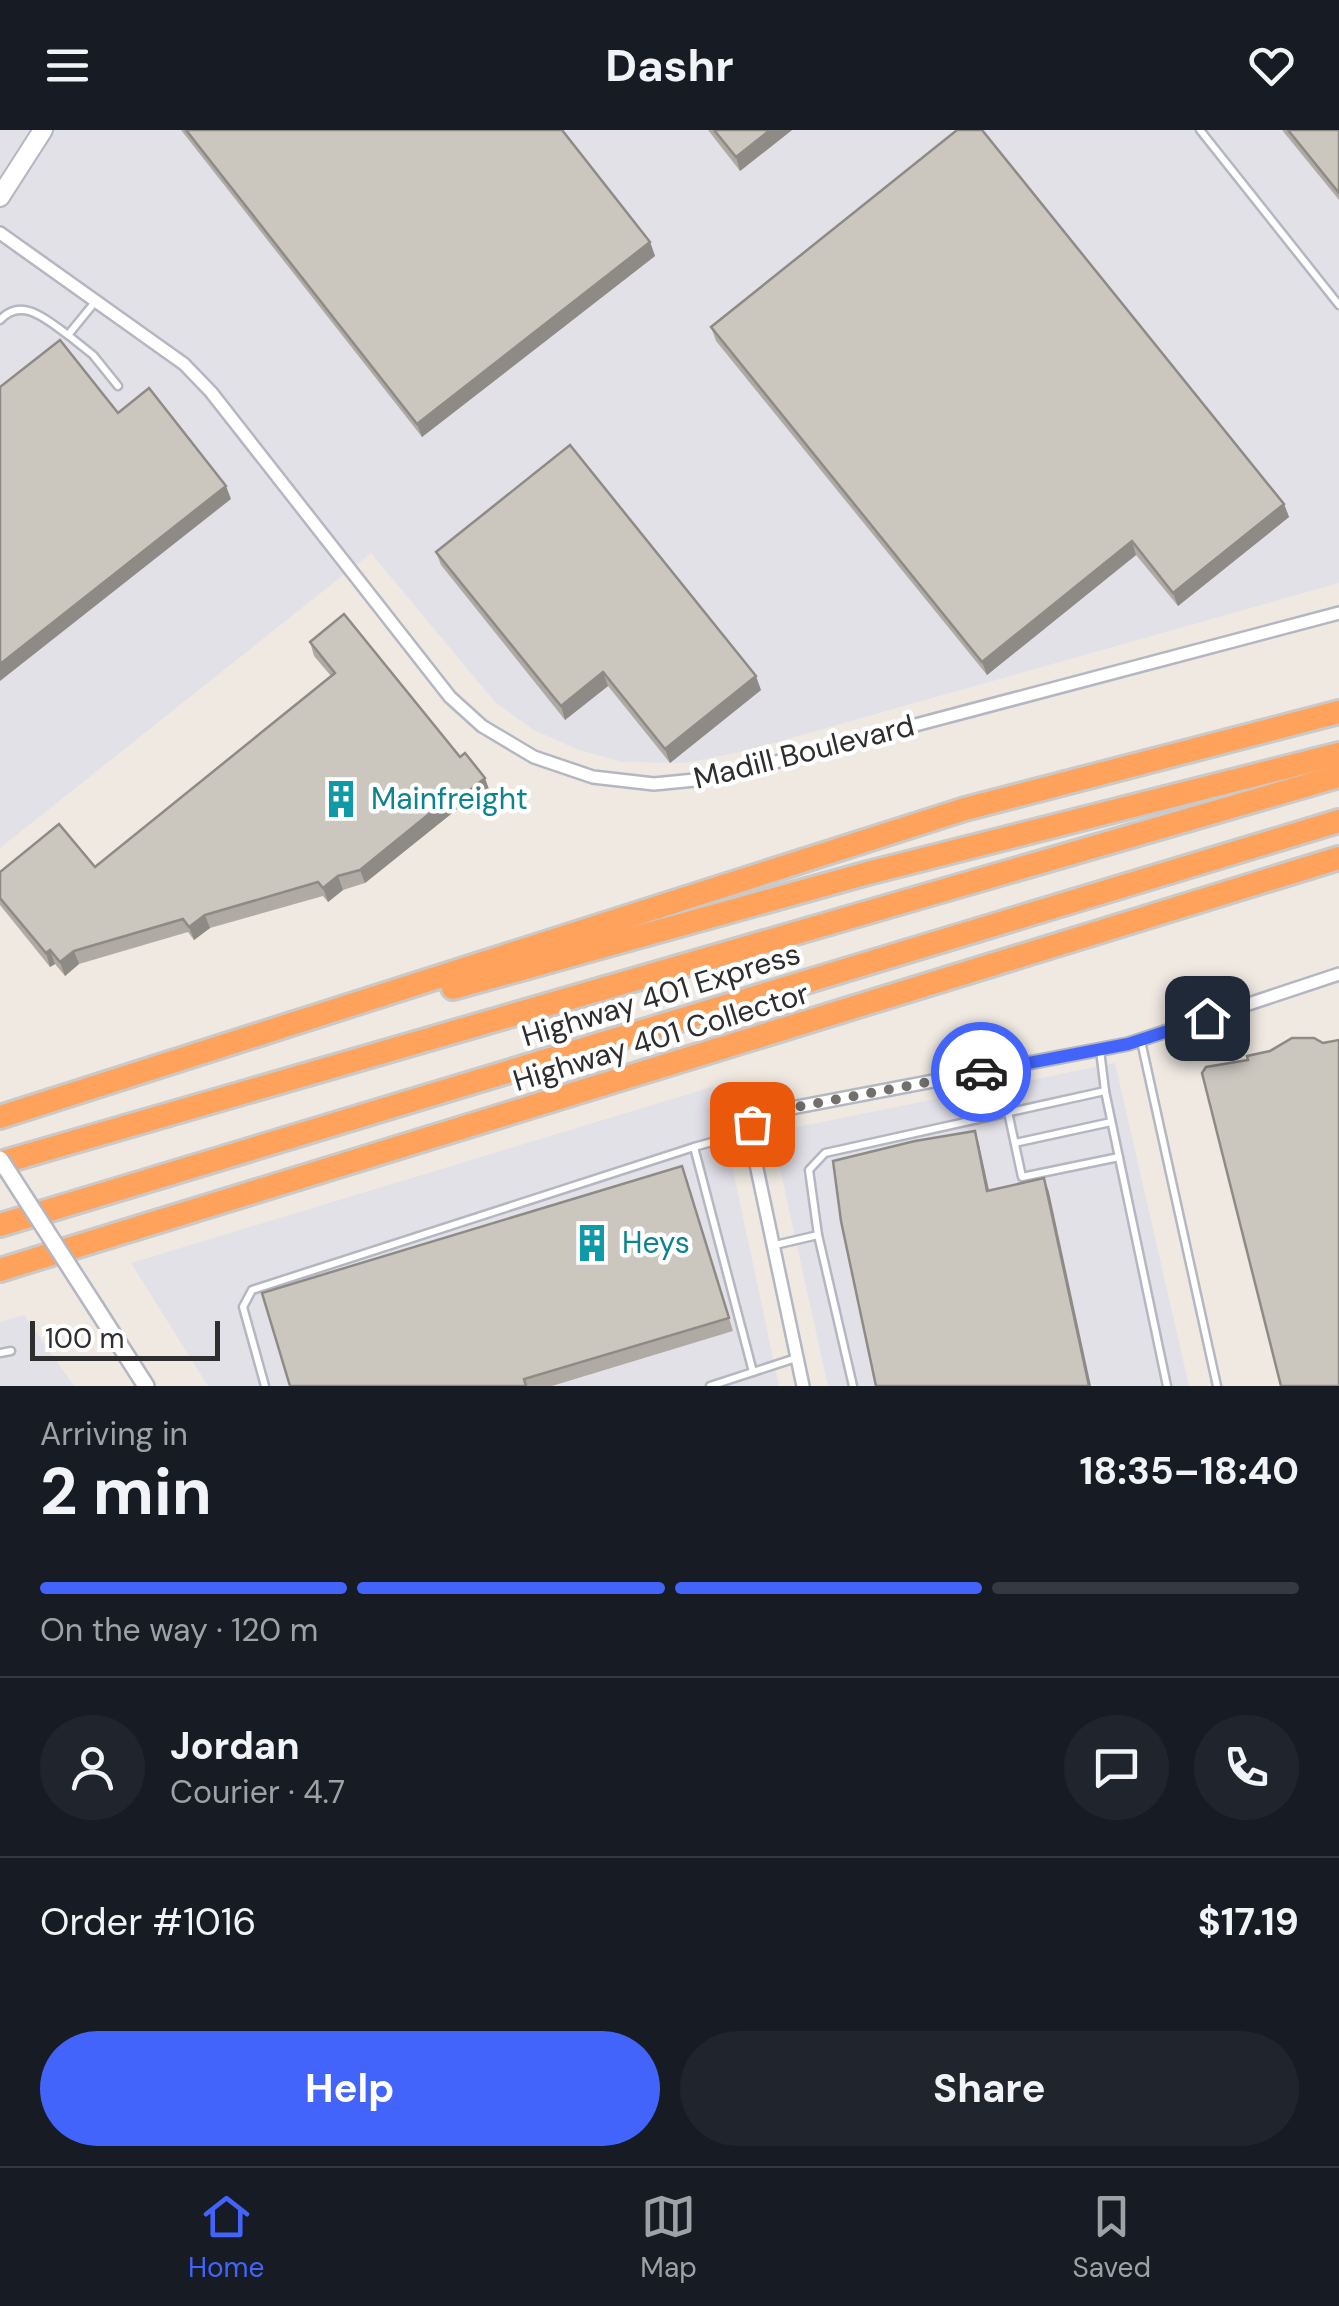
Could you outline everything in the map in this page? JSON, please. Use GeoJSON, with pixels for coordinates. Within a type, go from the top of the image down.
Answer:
{"type":"FeatureCollection","features":[{"type":"Feature","properties":{"kind":"highway"},"geometry":{"type":"LineString","coordinates":[[0,1117],[261,1037],[744,876],[947,814],[1336,712]]}},
{"type":"Feature","properties":{"kind":"highway"},"geometry":{"type":"LineString","coordinates":[[261,1037],[887,868],[1339,754]]}},
{"type":"Feature","properties":{"kind":"highway","name":"Highway 401 Express"},"geometry":{"type":"LineString","coordinates":[[0,1161],[1339,776]]}},
{"type":"Feature","properties":{"kind":"highway","name":"Highway 401 Express"},"geometry":{"type":"LineString","coordinates":[[0,1225],[1339,821]]}},
{"type":"Feature","properties":{"kind":"highway","name":"Highway 401 Collector"},"geometry":{"type":"LineString","coordinates":[[0,1270],[1339,858]]}},
{"type":"Feature","properties":{"kind":"main road"},"geometry":{"type":"LineString","coordinates":[[0,197],[44,130]]}},
{"type":"Feature","properties":{"kind":"street","name":"Madill Boulevard"},"geometry":{"type":"LineString","coordinates":[[0,234],[184,364],[211,392],[450,697],[507,743],[592,777],[654,784],[715,778],[1339,613]]}},
{"type":"Feature","properties":{"kind":"street"},"geometry":{"type":"LineString","coordinates":[[803,1386],[749,1132],[760,1114],[1100,1050],[1339,974]]}},
{"type":"Feature","properties":{"kind":"street"},"geometry":{"type":"LineString","coordinates":[[0,1161],[146,1386]]}},
{"type":"Feature","properties":{"kind":"lane"},"geometry":{"type":"LineString","coordinates":[[1200,130],[1339,304]]}},
{"type":"Feature","properties":{"kind":"lane"},"geometry":{"type":"LineString","coordinates":[[68,334],[96,301]]}},
{"type":"Feature","properties":{"kind":"lane"},"geometry":{"type":"LineString","coordinates":[[0,320],[14,309],[26,309],[93,354],[118,386]]}},
{"type":"Feature","properties":{"kind":"lane"},"geometry":{"type":"LineString","coordinates":[[1140,1040],[1217,1386]]}},
{"type":"Feature","properties":{"kind":"lane"},"geometry":{"type":"LineString","coordinates":[[1100,1050],[1166,1386]]}},
{"type":"Feature","properties":{"kind":"lane"},"geometry":{"type":"LineString","coordinates":[[853,1386],[818,1235],[809,1170],[825,1153],[1105,1091]]}},
{"type":"Feature","properties":{"kind":"lane"},"geometry":{"type":"LineString","coordinates":[[1008,1112],[1022,1177],[1119,1156]]}},
{"type":"Feature","properties":{"kind":"lane"},"geometry":{"type":"LineString","coordinates":[[1015,1143],[1112,1122]]}},
{"type":"Feature","properties":{"kind":"lane"},"geometry":{"type":"LineString","coordinates":[[265,1386],[243,1307],[252,1290],[749,1132]]}},
{"type":"Feature","properties":{"kind":"lane"},"geometry":{"type":"LineString","coordinates":[[694,1147],[753,1372]]}},
{"type":"Feature","properties":{"kind":"lane"},"geometry":{"type":"LineString","coordinates":[[774,1246],[818,1235]]}},
{"type":"Feature","properties":{"kind":"lane"},"geometry":{"type":"LineString","coordinates":[[0,1353],[11,1351]]}},
{"type":"Feature","properties":{"kind":"lane"},"geometry":{"type":"LineString","coordinates":[[710,1386],[796,1358]]}},
{"type":"Feature","properties":{"kind":"shaded area"},"geometry":{"type":"Polygon","coordinates":[[[0,130],[1339,130],[1339,583],[745,751],[685,763],[622,762],[576,749],[532,729],[495,702],[371,553],[0,848],[0,130]]]}},
{"type":"Feature","properties":{"kind":"shaded area"},"geometry":{"type":"Polygon","coordinates":[[[1115,1063],[1189,1386],[828,1386],[772,1132],[1115,1063]]]}},
{"type":"Feature","properties":{"kind":"shaded area"},"geometry":{"type":"Polygon","coordinates":[[[715,1086],[779,1386],[208,1386],[131,1263],[715,1086]]]}},
{"type":"Feature","properties":{"kind":"shaded area"},"geometry":{"type":"Polygon","coordinates":[[[24,1315],[74,1386],[0,1386],[0,1322],[24,1315]]]}},
{"type":"Feature","properties":{"kind":"building"},"geometry":{"type":"Polygon","coordinates":[[[186,130],[562,130],[650,242],[417,424],[186,130]]]}},
{"type":"Feature","properties":{"kind":"building"},"geometry":{"type":"Polygon","coordinates":[[[714,130],[770,130],[736,157],[714,130]]]}},
{"type":"Feature","properties":{"kind":"building"},"geometry":{"type":"Polygon","coordinates":[[[957,130],[982,130],[1284,504],[1173,593],[1132,541],[982,662],[711,327],[957,130]]]}},
{"type":"Feature","properties":{"kind":"building"},"geometry":{"type":"Polygon","coordinates":[[[1288,130],[1339,130],[1339,193],[1288,130]]]}},
{"type":"Feature","properties":{"kind":"building"},"geometry":{"type":"Polygon","coordinates":[[[60,340],[118,413],[149,388],[226,486],[0,664],[0,387],[60,340]]]}},
{"type":"Feature","properties":{"kind":"building"},"geometry":{"type":"Polygon","coordinates":[[[570,445],[756,676],[665,749],[603,672],[561,706],[436,552],[570,445]]]}},
{"type":"Feature","properties":{"kind":"building","name":"Mainfreight"},"geometry":{"type":"Polygon","coordinates":[[[344,614],[460,757],[465,753],[485,778],[460,798],[456,792],[360,870],[338,876],[323,888],[318,882],[205,915],[189,927],[183,919],[74,951],[60,962],[50,950],[46,953],[0,898],[0,872],[59,824],[95,867],[335,673],[310,642],[344,614]]]}},
{"type":"Feature","properties":{"kind":"building"},"geometry":{"type":"Polygon","coordinates":[[[1292,1038],[1314,1038],[1323,1043],[1339,1040],[1339,1386],[1281,1386],[1202,1073],[1206,1067],[1248,1060],[1247,1056],[1270,1051],[1292,1038]]]}},
{"type":"Feature","properties":{"kind":"building"},"geometry":{"type":"Polygon","coordinates":[[[975,1131],[987,1191],[1044,1178],[1089,1386],[876,1386],[841,1221],[833,1161],[975,1131]]]}},
{"type":"Feature","properties":{"kind":"building","name":"Heys"},"geometry":{"type":"Polygon","coordinates":[[[682,1166],[729,1318],[524,1379],[526,1386],[290,1386],[262,1293],[682,1166]]]}},
{"type":"Feature","properties":{"kind":"way so far"},"geometry":{"type":"LineString","coordinates":[[752,1124],[760,1114],[981,1072]]}},
{"type":"Feature","properties":{"kind":"place","name":"Mainfreight"},"geometry":{"type":"Point","coordinates":[341,799]}},
{"type":"Feature","properties":{"kind":"place","name":"Heys"},"geometry":{"type":"Point","coordinates":[592,1243]}},
{"type":"Feature","properties":{"kind":"route"},"geometry":{"type":"LineString","coordinates":[[981,1072],[1128,1044],[1207,1018]]}}]}
